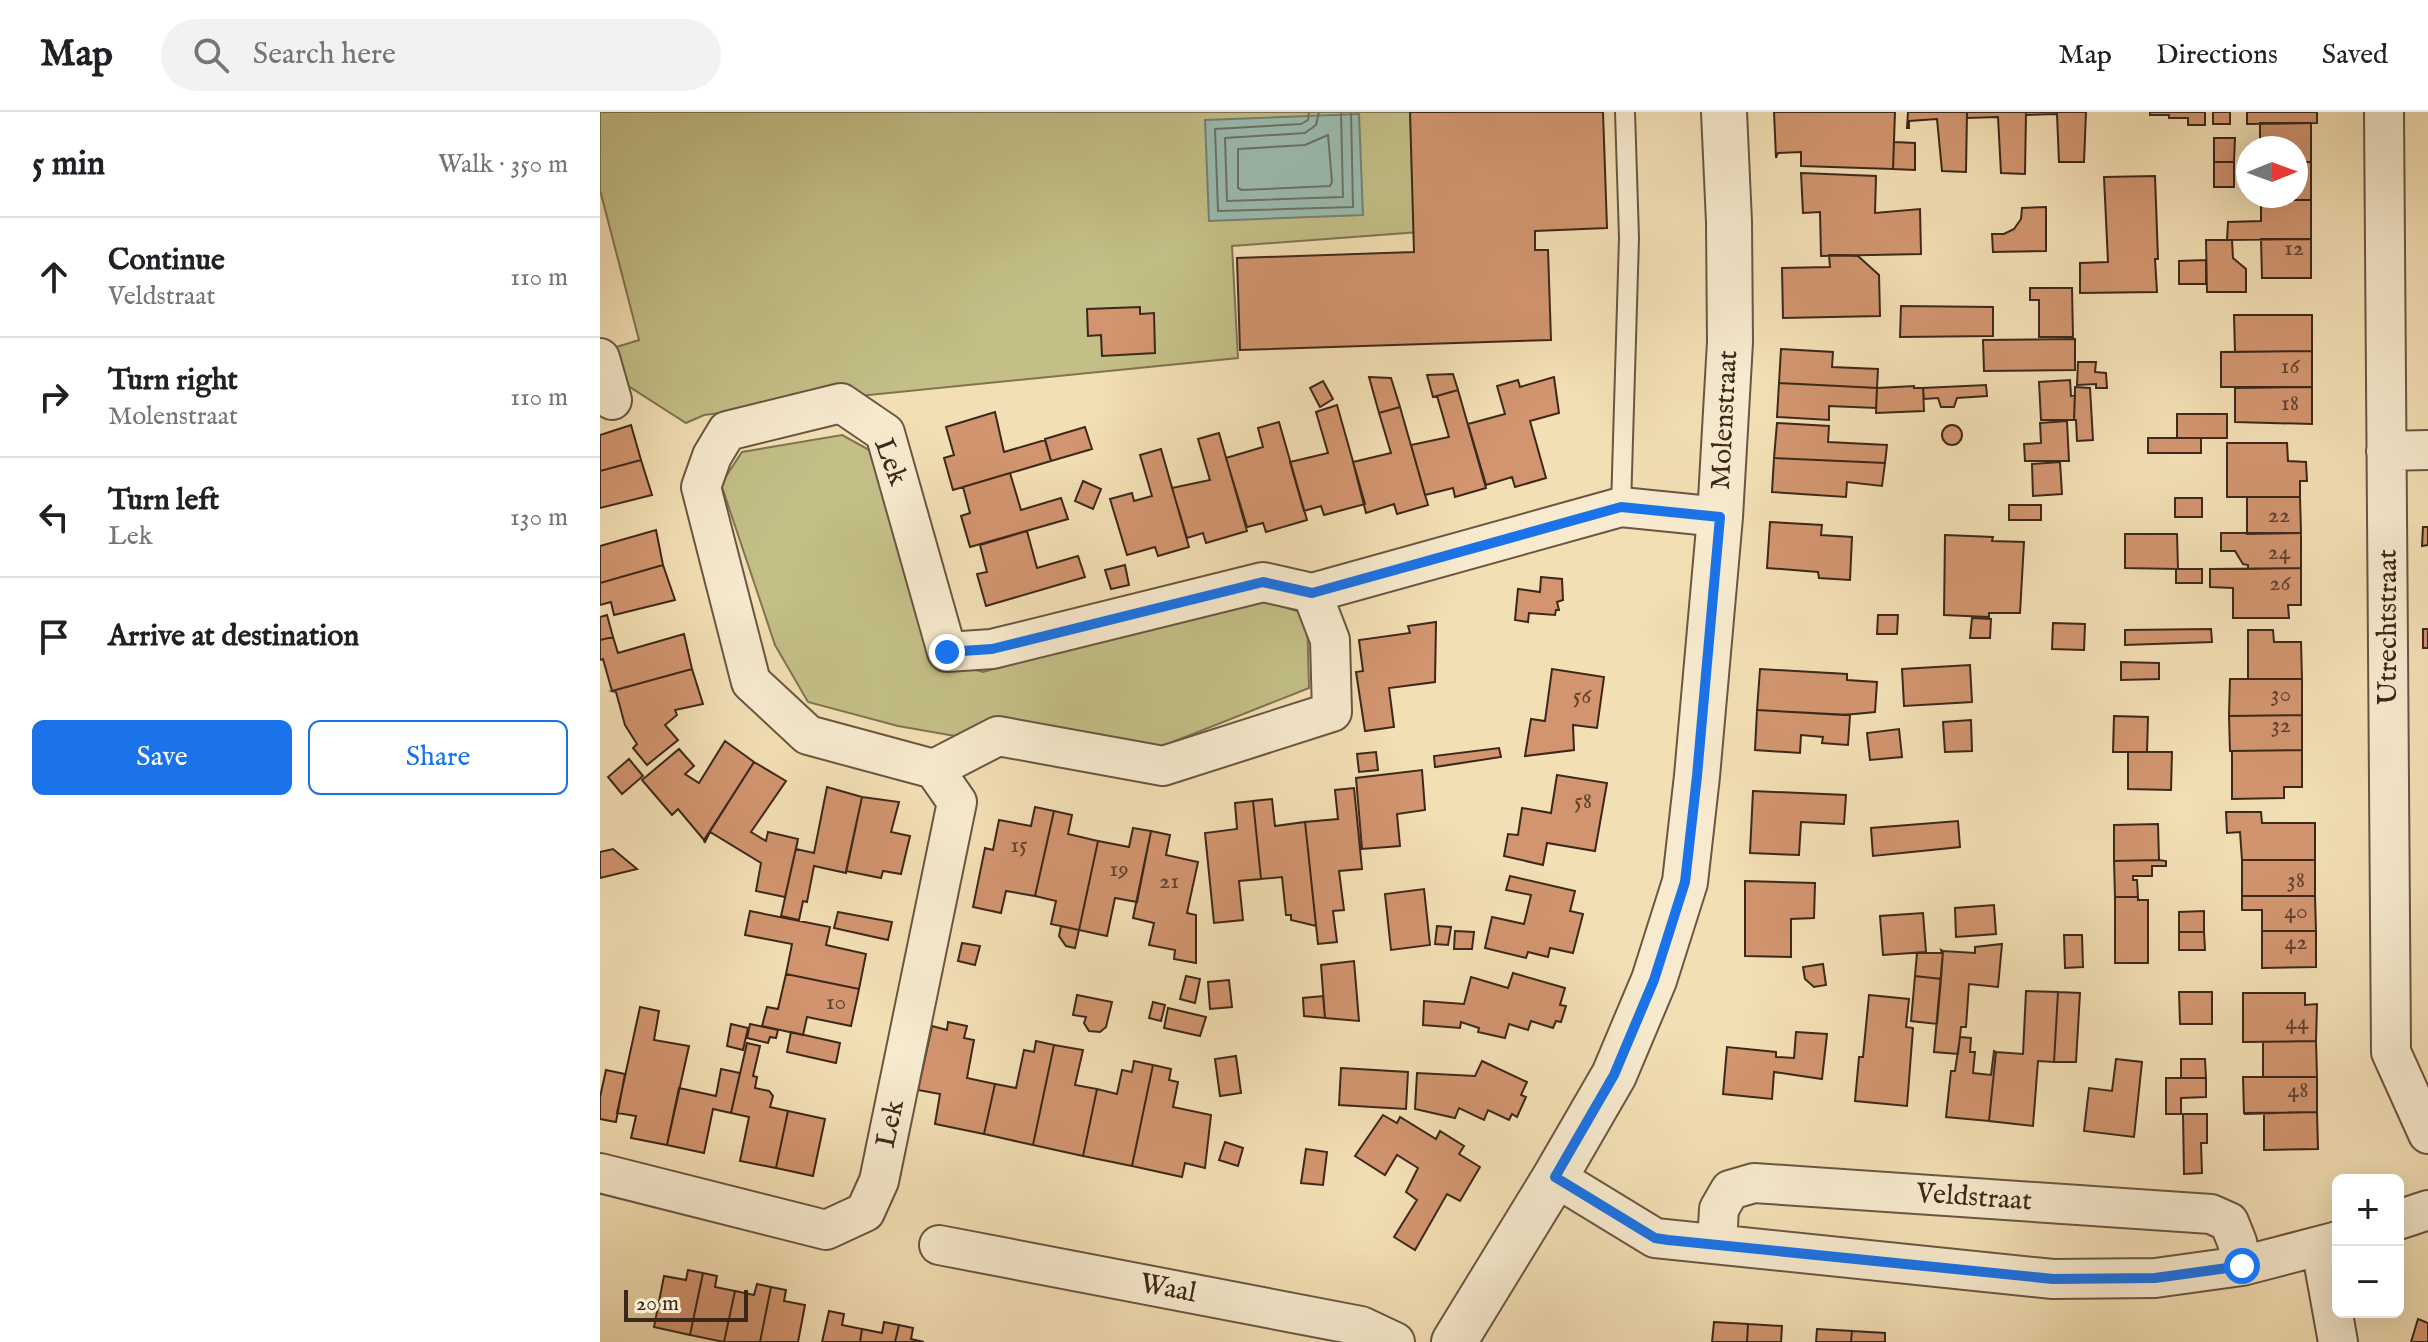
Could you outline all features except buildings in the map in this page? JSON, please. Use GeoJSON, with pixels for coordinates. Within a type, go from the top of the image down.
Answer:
{"type":"FeatureCollection","features":[{"type":"Feature","properties":{"kind":"street","name":"Molenstraat"},"geometry":{"type":"LineString","coordinates":[[1454,1342],[1614,1075],[1654,980],[1685,882],[1720,517],[1730,342],[1724,112]]}},
{"type":"Feature","properties":{"kind":"street","name":"Utrechtstraat"},"geometry":{"type":"LineString","coordinates":[[2384,112],[2391,1052],[2428,1134]]}},
{"type":"Feature","properties":{"kind":"street"},"geometry":{"type":"LineString","coordinates":[[600,358],[612,400]]}},
{"type":"Feature","properties":{"kind":"street","name":"Lek"},"geometry":{"type":"LineString","coordinates":[[600,1173],[826,1230],[865,1212],[879,1181],[957,802],[934,769],[808,735],[751,682],[701,487],[712,456],[727,431],[841,403],[885,433],[947,652],[992,649],[1263,582],[1312,593],[1621,507],[1720,517]]}},
{"type":"Feature","properties":{"kind":"street"},"geometry":{"type":"LineString","coordinates":[[2386,451],[2428,450]]}},
{"type":"Feature","properties":{"kind":"street"},"geometry":{"type":"LineString","coordinates":[[934,769],[998,736],[1163,766],[1332,712],[1330,640],[1312,593]]}},
{"type":"Feature","properties":{"kind":"street"},"geometry":{"type":"LineString","coordinates":[[1555,1177],[1655,1238],[2053,1279],[2155,1278],[2242,1266],[2329,1244],[2338,1342]]}},
{"type":"Feature","properties":{"kind":"street","name":"Veldstraat"},"geometry":{"type":"LineString","coordinates":[[1717,1243],[1719,1209],[1730,1190],[1754,1183],[2211,1214],[2229,1222],[2242,1266]]}},
{"type":"Feature","properties":{"kind":"street"},"geometry":{"type":"LineString","coordinates":[[2404,1218],[2428,1210]]}},
{"type":"Feature","properties":{"kind":"street","name":"Waal"},"geometry":{"type":"LineString","coordinates":[[939,1245],[1361,1326],[1395,1342]]}},
{"type":"Feature","properties":{"kind":"lane"},"geometry":{"type":"LineString","coordinates":[[1621,507],[1629,238],[1625,112]]}},
{"type":"Feature","properties":{"kind":"shaded area"},"geometry":{"type":"Polygon","coordinates":[[[600,112],[1414,112],[1419,232],[1232,246],[1238,358],[839,398],[704,415],[686,423],[619,380],[610,349],[639,340],[600,190],[600,112]]]}},
{"type":"Feature","properties":{"kind":"shaded area"},"geometry":{"type":"Polygon","coordinates":[[[842,435],[882,457],[939,660],[983,672],[1250,597],[1307,614],[1309,688],[1145,753],[1008,726],[955,736],[898,726],[808,702],[775,645],[721,484],[742,452],[842,435]]]}},
{"type":"Feature","properties":{"kind":"water"},"geometry":{"type":"Polygon","coordinates":[[[1359,114],[1363,215],[1209,221],[1205,120],[1359,114]]]}},
{"type":"Feature","properties":{"kind":"route"},"geometry":{"type":"LineString","coordinates":[[947,652],[992,649],[1263,582],[1312,593],[1621,507],[1720,517],[1685,882],[1654,980],[1614,1075],[1555,1177],[1655,1238],[1683,1242],[2053,1279],[2155,1278],[2242,1266]]}}]}
